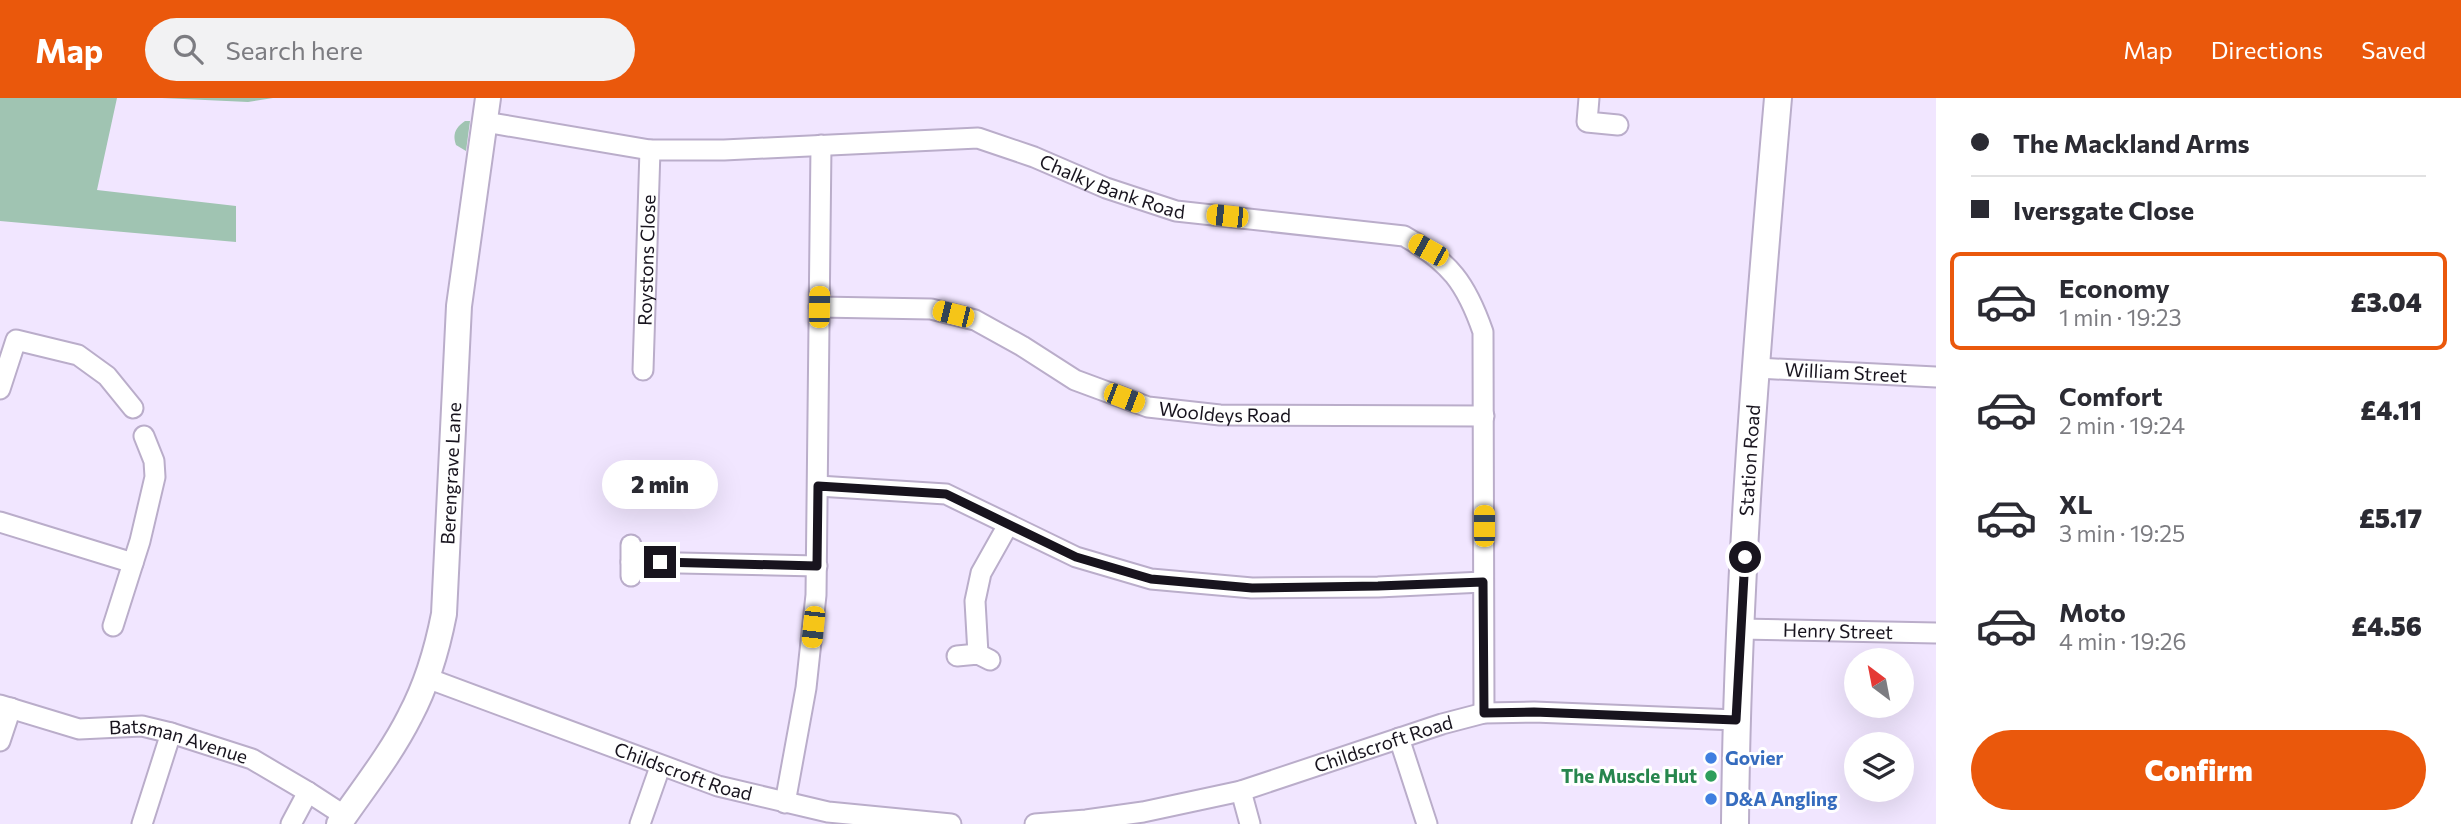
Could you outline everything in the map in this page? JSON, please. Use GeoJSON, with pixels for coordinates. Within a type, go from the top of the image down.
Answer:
{"type":"FeatureCollection","features":[{"type":"Feature","properties":{"kind":"main road","name":"Station Road"},"geometry":{"type":"LineString","coordinates":[[1735,824],[1740,629],[1778,98]]}},
{"type":"Feature","properties":{"kind":"street"},"geometry":{"type":"LineString","coordinates":[[1588,106],[1587,122],[1618,125]]}},
{"type":"Feature","properties":{"kind":"street","name":"Chalky Bank Road"},"geometry":{"type":"LineString","coordinates":[[487,110],[650,150],[724,150],[978,138],[1034,157],[1106,188],[1176,211],[1404,236],[1428,250],[1454,272],[1472,301],[1483,332],[1484,713]]}},
{"type":"Feature","properties":{"kind":"street","name":"Berengrave Lane"},"geometry":{"type":"LineString","coordinates":[[342,820],[410,717],[438,645],[444,614],[459,306],[487,110]]}},
{"type":"Feature","properties":{"kind":"street"},"geometry":{"type":"LineString","coordinates":[[785,803],[810,665],[817,566],[821,145]]}},
{"type":"Feature","properties":{"kind":"street","name":"Roystons Close"},"geometry":{"type":"LineString","coordinates":[[643,370],[650,150]]}},
{"type":"Feature","properties":{"kind":"street","name":"Wooldeys Road"},"geometry":{"type":"LineString","coordinates":[[819,307],[931,309],[975,320],[1075,380],[1148,407],[1220,415],[1484,416]]}},
{"type":"Feature","properties":{"kind":"street"},"geometry":{"type":"LineString","coordinates":[[0,389],[8,338],[78,355],[107,376],[133,408]]}},
{"type":"Feature","properties":{"kind":"street","name":"William Street"},"geometry":{"type":"LineString","coordinates":[[1757,368],[1936,377]]}},
{"type":"Feature","properties":{"kind":"street"},"geometry":{"type":"LineString","coordinates":[[113,626],[133,563],[155,477],[154,461],[144,436]]}},
{"type":"Feature","properties":{"kind":"street"},"geometry":{"type":"LineString","coordinates":[[818,486],[946,494],[1076,557],[1151,579],[1252,588],[1483,582]]}},
{"type":"Feature","properties":{"kind":"street"},"geometry":{"type":"LineString","coordinates":[[0,522],[133,563]]}},
{"type":"Feature","properties":{"kind":"street"},"geometry":{"type":"LineString","coordinates":[[957,656],[984,657],[975,601],[981,573],[1008,525]]}},
{"type":"Feature","properties":{"kind":"street"},"geometry":{"type":"LineString","coordinates":[[631,561],[817,566]]}},
{"type":"Feature","properties":{"kind":"street","name":"Henry Street"},"geometry":{"type":"LineString","coordinates":[[1740,629],[1936,633]]}},
{"type":"Feature","properties":{"kind":"street","name":"Childscroft Road"},"geometry":{"type":"LineString","coordinates":[[427,678],[660,767],[718,786],[785,803],[874,818],[951,824]]}},
{"type":"Feature","properties":{"kind":"street"},"geometry":{"type":"LineString","coordinates":[[0,741],[6,706]]}},
{"type":"Feature","properties":{"kind":"street","name":"Batsman Avenue"},"geometry":{"type":"LineString","coordinates":[[6,706],[79,729],[142,726],[252,759],[308,792],[342,820]]}},
{"type":"Feature","properties":{"kind":"street","name":"Childscroft Road"},"geometry":{"type":"LineString","coordinates":[[1035,824],[1143,812],[1241,791],[1441,724],[1484,713],[1534,712],[1736,720]]}},
{"type":"Feature","properties":{"kind":"street"},"geometry":{"type":"LineString","coordinates":[[142,824],[171,733]]}},
{"type":"Feature","properties":{"kind":"street"},"geometry":{"type":"LineString","coordinates":[[1399,738],[1427,824]]}},
{"type":"Feature","properties":{"kind":"street"},"geometry":{"type":"LineString","coordinates":[[639,824],[660,767]]}},
{"type":"Feature","properties":{"kind":"street"},"geometry":{"type":"LineString","coordinates":[[1241,791],[1250,824]]}},
{"type":"Feature","properties":{"kind":"street"},"geometry":{"type":"LineString","coordinates":[[291,824],[308,792]]}},
{"type":"Feature","properties":{"kind":"green space"},"geometry":{"type":"Polygon","coordinates":[[[0,98],[117,98],[97,190],[236,206],[236,242],[0,221],[0,98]]]}},
{"type":"Feature","properties":{"kind":"green space"},"geometry":{"type":"Polygon","coordinates":[[[162,98],[273,98],[248,102],[162,98]]]}},
{"type":"Feature","properties":{"kind":"green space"},"geometry":{"type":"Polygon","coordinates":[[[465,121],[470,121],[466,151],[456,145],[454,137],[457,128],[465,121]]]}},
{"type":"Feature","properties":{"kind":"place","name":"Govier"},"geometry":{"type":"Point","coordinates":[1711,758]}},
{"type":"Feature","properties":{"kind":"place","name":"The Muscle Hut"},"geometry":{"type":"Point","coordinates":[1711,776]}},
{"type":"Feature","properties":{"kind":"place","name":"D&A Angling"},"geometry":{"type":"Point","coordinates":[1711,799]}},
{"type":"Feature","properties":{"kind":"route"},"geometry":{"type":"LineString","coordinates":[[660,562],[817,566],[818,486],[946,494],[1076,557],[1151,579],[1252,588],[1483,582],[1484,713],[1507,711],[1736,720],[1745,557]]}}]}
